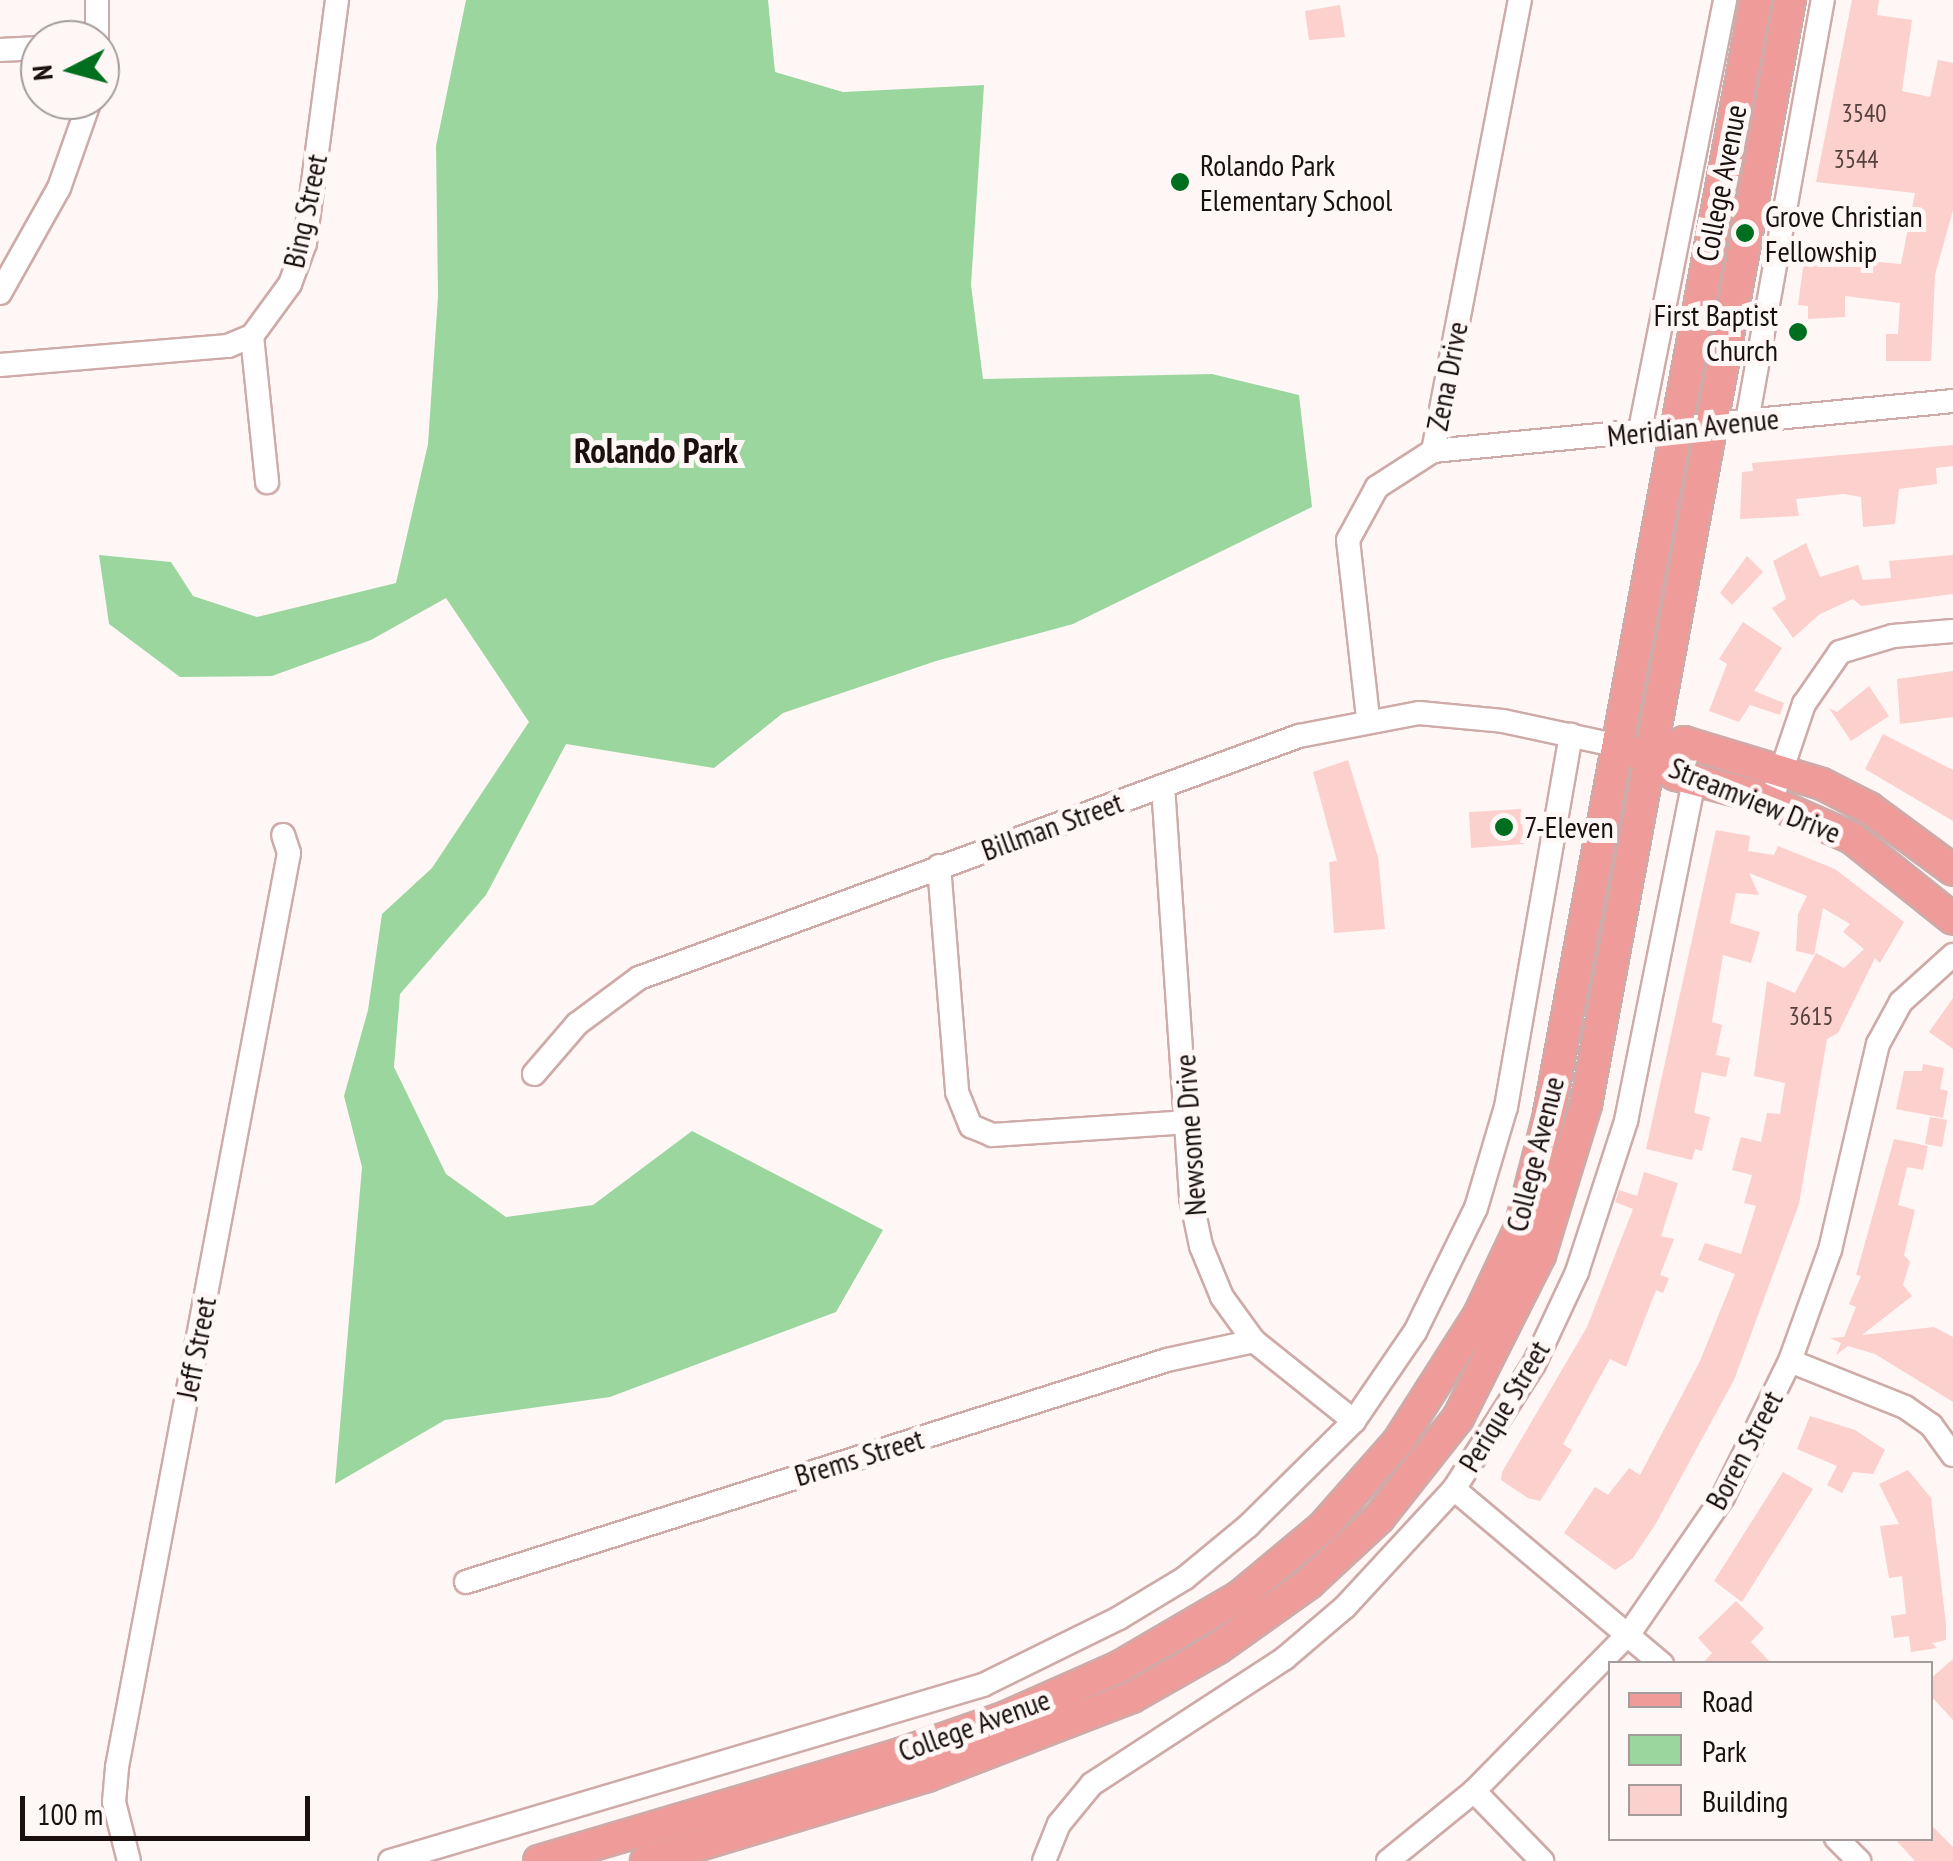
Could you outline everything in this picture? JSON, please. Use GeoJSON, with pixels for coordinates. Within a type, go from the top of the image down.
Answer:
{"type":"FeatureCollection","features":[{"type":"Feature","properties":{"kind":"main road","name":"College Avenue"},"geometry":{"type":"LineString","coordinates":[[539,1861],[1006,1718],[1186,1632],[1323,1527],[1398,1442],[1478,1315],[1520,1228],[1548,1120],[1614,745],[1756,0]]}},
{"type":"Feature","properties":{"kind":"main road","name":"College Avenue"},"geometry":{"type":"LineString","coordinates":[[646,1861],[927,1776],[1132,1697],[1218,1648],[1294,1594],[1378,1518],[1458,1418],[1540,1254],[1586,1105],[1790,0]]}},
{"type":"Feature","properties":{"kind":"main road","name":"Streamview Drive"},"geometry":{"type":"LineString","coordinates":[[1651,756],[1684,742],[1781,769],[1869,808],[1953,870]]}},
{"type":"Feature","properties":{"kind":"main road","name":"Streamview Drive"},"geometry":{"type":"LineString","coordinates":[[1614,745],[1651,756],[1694,780],[1772,802],[1852,838],[1953,918]]}},
{"type":"Feature","properties":{"kind":"street","name":"Bing Street"},"geometry":{"type":"LineString","coordinates":[[252,336],[290,284],[305,243],[337,0]]}},
{"type":"Feature","properties":{"kind":"street","name":"Zena Drive"},"geometry":{"type":"LineString","coordinates":[[1368,718],[1348,540],[1377,487],[1432,450],[1520,0]]}},
{"type":"Feature","properties":{"kind":"street"},"geometry":{"type":"LineString","coordinates":[[1639,436],[1725,0]]}},
{"type":"Feature","properties":{"kind":"street"},"geometry":{"type":"LineString","coordinates":[[1747,420],[1823,0]]}},
{"type":"Feature","properties":{"kind":"street"},"geometry":{"type":"LineString","coordinates":[[0,293],[59,188],[83,120]]}},
{"type":"Feature","properties":{"kind":"street"},"geometry":{"type":"LineString","coordinates":[[0,365],[228,346],[252,336],[267,482]]}},
{"type":"Feature","properties":{"kind":"street","name":"Meridian Avenue"},"geometry":{"type":"LineString","coordinates":[[1432,450],[1639,436],[1747,420],[1953,401]]}},
{"type":"Feature","properties":{"kind":"street"},"geometry":{"type":"LineString","coordinates":[[1772,802],[1804,704],[1840,652],[1893,636],[1953,631]]}},
{"type":"Feature","properties":{"kind":"street","name":"Billman Street"},"geometry":{"type":"LineString","coordinates":[[534,1074],[576,1024],[640,978],[1298,736],[1368,718],[1420,713],[1614,745]]}},
{"type":"Feature","properties":{"kind":"street"},"geometry":{"type":"LineString","coordinates":[[390,1861],[1036,1664],[1185,1578],[1248,1526],[1354,1421],[1414,1332],[1476,1208],[1506,1107],[1571,736]]}},
{"type":"Feature","properties":{"kind":"street","name":"Perique Street"},"geometry":{"type":"LineString","coordinates":[[1044,1861],[1068,1810],[1092,1784],[1285,1658],[1345,1607],[1454,1490],[1534,1364],[1577,1272],[1626,1121],[1694,780]]}},
{"type":"Feature","properties":{"kind":"street","name":"Newsome Drive"},"geometry":{"type":"LineString","coordinates":[[1164,786],[1186,1122],[1201,1246],[1222,1297],[1254,1341],[1354,1421]]}},
{"type":"Feature","properties":{"kind":"street","name":"Jeff Street"},"geometry":{"type":"LineString","coordinates":[[129,1861],[114,1802],[116,1767],[287,867],[282,835]]}},
{"type":"Feature","properties":{"kind":"street"},"geometry":{"type":"LineString","coordinates":[[939,866],[957,1092],[970,1126],[992,1136],[1186,1122]]}},
{"type":"Feature","properties":{"kind":"street","name":"Boren Street"},"geometry":{"type":"LineString","coordinates":[[1388,1861],[1474,1792],[1631,1631],[1723,1496],[1790,1360],[1830,1250],[1878,1044],[1901,1002],[1953,955]]}},
{"type":"Feature","properties":{"kind":"street","name":"Brems Street"},"geometry":{"type":"LineString","coordinates":[[466,1582],[1167,1360],[1254,1341]]}},
{"type":"Feature","properties":{"kind":"street"},"geometry":{"type":"LineString","coordinates":[[1790,1360],[1905,1407],[1931,1425],[1953,1455]]}},
{"type":"Feature","properties":{"kind":"street"},"geometry":{"type":"LineString","coordinates":[[1454,1490],[1631,1631],[1659,1661]]}},
{"type":"Feature","properties":{"kind":"street"},"geometry":{"type":"LineString","coordinates":[[1474,1792],[1542,1861]]}},
{"type":"Feature","properties":{"kind":"street"},"geometry":{"type":"LineString","coordinates":[[1839,1841],[1859,1861]]}},
{"type":"Feature","properties":{"kind":"green space"},"geometry":{"type":"Polygon","coordinates":[[[466,0],[768,0],[775,72],[843,92],[984,85],[971,285],[983,379],[1212,374],[1299,395],[1312,507],[1073,624],[936,661],[783,713],[714,768],[566,744],[486,895],[400,994],[394,1067],[446,1174],[506,1217],[593,1205],[692,1131],[883,1230],[836,1312],[610,1397],[445,1420],[335,1484],[362,1167],[344,1096],[368,1010],[382,914],[432,868],[529,722],[446,598],[371,640],[272,676],[180,677],[109,624],[99,555],[171,562],[193,596],[257,617],[396,583],[428,444],[438,296],[436,146],[466,0]]]}},
{"type":"Feature","properties":{"kind":"building"},"geometry":{"type":"Polygon","coordinates":[[[1852,0],[1879,0],[1877,15],[1912,20],[1902,91],[1930,97],[1938,60],[1953,63],[1953,210],[1935,275],[1931,361],[1886,361],[1886,334],[1898,334],[1900,303],[1845,296],[1845,317],[1808,319],[1808,306],[1798,305],[1803,268],[1813,256],[1901,264],[1915,193],[1816,182],[1852,0]]]}},
{"type":"Feature","properties":{"kind":"building"},"geometry":{"type":"Polygon","coordinates":[[[1340,5],[1345,37],[1309,40],[1305,11],[1340,5]]]}},
{"type":"Feature","properties":{"kind":"building"},"geometry":{"type":"Polygon","coordinates":[[[1953,445],[1953,466],[1936,468],[1937,484],[1899,489],[1895,524],[1863,527],[1861,497],[1844,494],[1796,499],[1799,516],[1740,519],[1742,472],[1753,471],[1752,463],[1953,445]]]}},
{"type":"Feature","properties":{"kind":"building"},"geometry":{"type":"Polygon","coordinates":[[[1806,543],[1820,577],[1858,565],[1863,580],[1891,578],[1889,561],[1953,555],[1953,594],[1861,606],[1853,599],[1820,614],[1793,638],[1772,608],[1786,599],[1773,561],[1806,543]]]}},
{"type":"Feature","properties":{"kind":"building"},"geometry":{"type":"Polygon","coordinates":[[[1747,556],[1763,572],[1732,605],[1720,593],[1747,556]]]}},
{"type":"Feature","properties":{"kind":"building"},"geometry":{"type":"Polygon","coordinates":[[[1743,622],[1782,648],[1754,691],[1784,703],[1780,715],[1750,705],[1739,722],[1709,711],[1727,664],[1719,659],[1743,622]]]}},
{"type":"Feature","properties":{"kind":"building"},"geometry":{"type":"Polygon","coordinates":[[[1953,671],[1953,717],[1900,724],[1897,679],[1953,671]]]}},
{"type":"Feature","properties":{"kind":"building"},"geometry":{"type":"Polygon","coordinates":[[[1869,686],[1889,716],[1851,741],[1829,708],[1837,712],[1869,686]]]}},
{"type":"Feature","properties":{"kind":"building"},"geometry":{"type":"Polygon","coordinates":[[[1883,734],[1953,770],[1953,821],[1865,769],[1883,734]]]}},
{"type":"Feature","properties":{"kind":"building"},"geometry":{"type":"Polygon","coordinates":[[[1348,760],[1378,857],[1385,929],[1334,933],[1329,862],[1337,861],[1313,772],[1348,760]]]}},
{"type":"Feature","properties":{"kind":"building"},"geometry":{"type":"Polygon","coordinates":[[[1521,809],[1524,844],[1471,848],[1469,812],[1521,809]]]}},
{"type":"Feature","properties":{"kind":"building"},"geometry":{"type":"Polygon","coordinates":[[[1716,830],[1750,836],[1748,851],[1774,855],[1778,846],[1835,869],[1904,922],[1880,963],[1875,958],[1838,1033],[1827,1039],[1799,1204],[1734,1380],[1655,1525],[1633,1558],[1615,1570],[1564,1533],[1595,1487],[1608,1495],[1629,1468],[1640,1475],[1700,1361],[1735,1274],[1698,1260],[1705,1243],[1741,1254],[1756,1206],[1744,1203],[1752,1175],[1732,1170],[1737,1151],[1741,1137],[1761,1142],[1767,1113],[1780,1114],[1785,1083],[1754,1076],[1767,981],[1795,993],[1816,953],[1844,968],[1864,949],[1843,932],[1850,924],[1823,908],[1814,955],[1796,951],[1798,914],[1807,896],[1749,873],[1759,895],[1736,893],[1730,923],[1760,932],[1751,963],[1723,955],[1712,1022],[1722,1025],[1716,1055],[1730,1058],[1726,1077],[1702,1072],[1694,1113],[1710,1117],[1702,1151],[1695,1149],[1692,1160],[1646,1149],[1716,830]]]}},
{"type":"Feature","properties":{"kind":"building"},"geometry":{"type":"Polygon","coordinates":[[[1953,998],[1953,1049],[1929,1032],[1953,998]]]}},
{"type":"Feature","properties":{"kind":"building"},"geometry":{"type":"Polygon","coordinates":[[[1923,1064],[1944,1068],[1940,1089],[1948,1091],[1943,1118],[1896,1109],[1904,1071],[1922,1071],[1923,1064]]]}},
{"type":"Feature","properties":{"kind":"building"},"geometry":{"type":"Polygon","coordinates":[[[1930,1117],[1947,1120],[1942,1147],[1925,1144],[1930,1117]]]}},
{"type":"Feature","properties":{"kind":"building"},"geometry":{"type":"Polygon","coordinates":[[[1894,1139],[1928,1146],[1923,1170],[1907,1167],[1898,1205],[1915,1210],[1904,1255],[1910,1262],[1903,1285],[1912,1296],[1862,1335],[1934,1327],[1953,1337],[1953,1402],[1875,1354],[1848,1346],[1836,1355],[1841,1343],[1830,1338],[1844,1337],[1856,1307],[1849,1304],[1861,1276],[1856,1275],[1894,1139]]]}},
{"type":"Feature","properties":{"kind":"building"},"geometry":{"type":"Polygon","coordinates":[[[1644,1172],[1678,1183],[1661,1236],[1674,1239],[1660,1275],[1669,1278],[1663,1293],[1656,1290],[1626,1367],[1610,1359],[1563,1444],[1572,1450],[1540,1501],[1528,1498],[1501,1480],[1502,1472],[1587,1327],[1633,1209],[1615,1202],[1619,1190],[1637,1196],[1644,1172]]]}},
{"type":"Feature","properties":{"kind":"building"},"geometry":{"type":"Polygon","coordinates":[[[1810,1416],[1855,1430],[1885,1450],[1873,1474],[1853,1472],[1842,1493],[1827,1485],[1837,1466],[1797,1449],[1810,1416]]]}},
{"type":"Feature","properties":{"kind":"building"},"geometry":{"type":"Polygon","coordinates":[[[1908,1470],[1931,1498],[1946,1624],[1946,1640],[1932,1643],[1937,1648],[1911,1652],[1909,1636],[1894,1638],[1891,1616],[1906,1614],[1902,1576],[1889,1578],[1880,1526],[1899,1524],[1879,1484],[1908,1470]]]}},
{"type":"Feature","properties":{"kind":"building"},"geometry":{"type":"Polygon","coordinates":[[[1783,1472],[1813,1489],[1742,1602],[1714,1581],[1783,1472]]]}},
{"type":"Feature","properties":{"kind":"building"},"geometry":{"type":"Polygon","coordinates":[[[1736,1601],[1764,1628],[1751,1642],[1769,1661],[1705,1661],[1712,1653],[1698,1638],[1736,1601]]]}},
{"type":"Feature","properties":{"kind":"building"},"geometry":{"type":"Polygon","coordinates":[[[1953,1659],[1953,1720],[1933,1698],[1933,1676],[1953,1659]]]}},
{"type":"Feature","properties":{"kind":"building"},"geometry":{"type":"Polygon","coordinates":[[[1933,1827],[1953,1847],[1953,1861],[1915,1861],[1897,1841],[1933,1841],[1933,1827]]]}},
{"type":"Feature","properties":{"kind":"place","name":"Rolando Park Elementary School"},"geometry":{"type":"Point","coordinates":[1180,182]}},
{"type":"Feature","properties":{"kind":"place","name":"Grove Christian Fellowship"},"geometry":{"type":"Point","coordinates":[1745,233]}},
{"type":"Feature","properties":{"kind":"place","name":"First Baptist Church"},"geometry":{"type":"Point","coordinates":[1798,332]}},
{"type":"Feature","properties":{"kind":"place","name":"7-Eleven"},"geometry":{"type":"Point","coordinates":[1504,827]}},
{"type":"Feature","properties":{"kind":"district","name":"Rolando Park"},"geometry":{"type":"Point","coordinates":[656,450]}}]}
